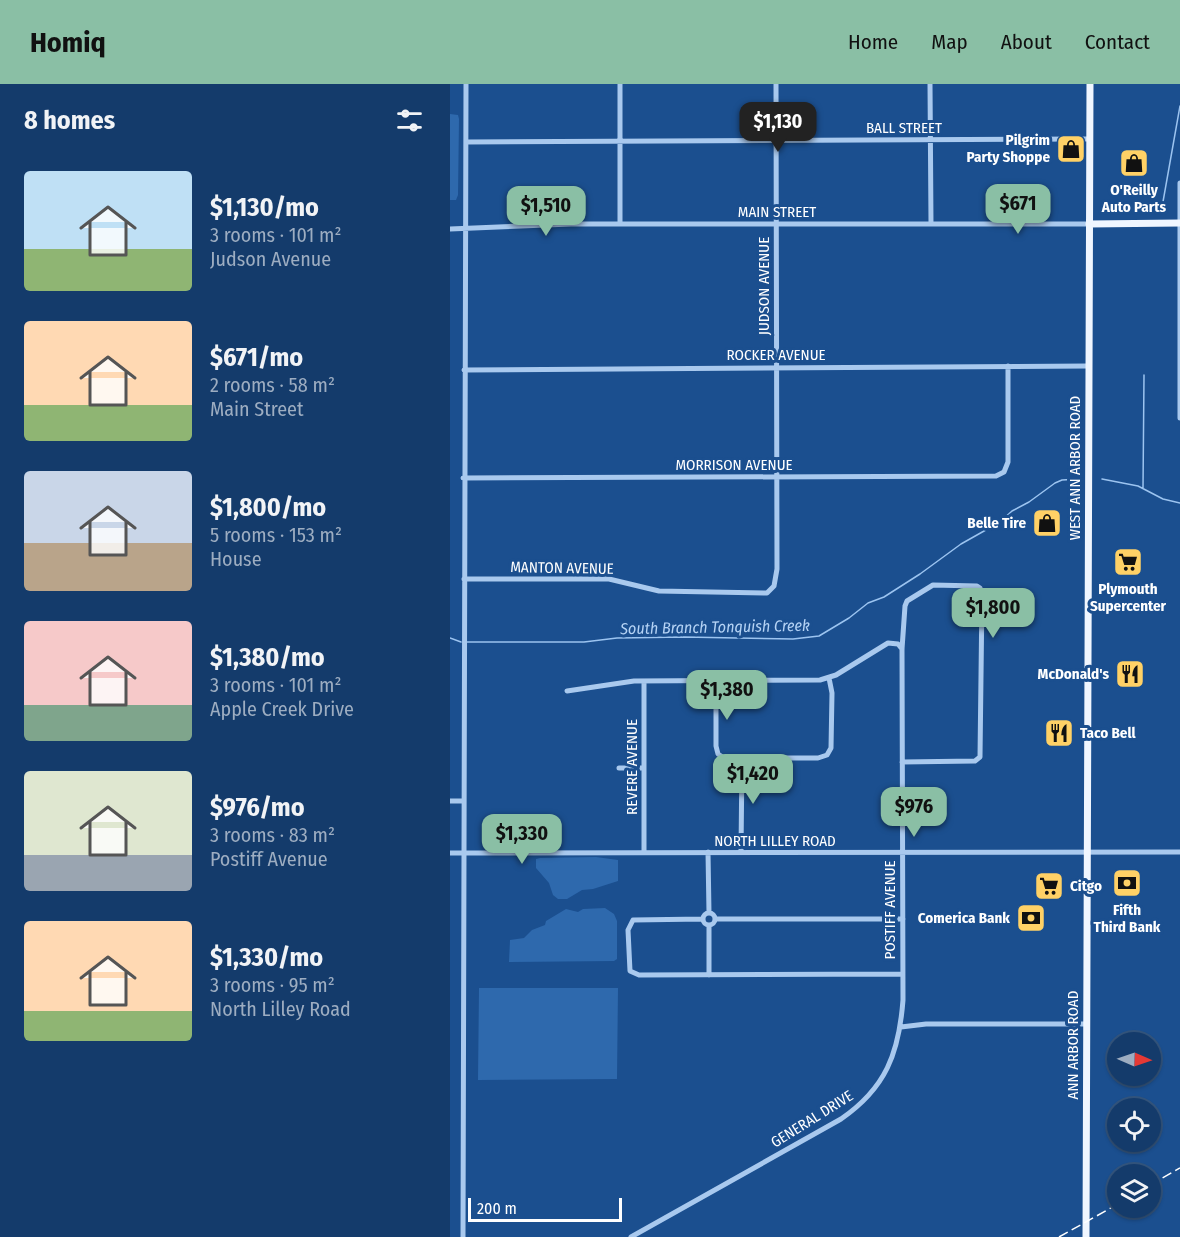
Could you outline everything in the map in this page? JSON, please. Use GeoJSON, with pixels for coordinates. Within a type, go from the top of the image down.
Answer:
{"type":"FeatureCollection","features":[{"type":"Feature","properties":{"kind":"main road","name":"WEST ANN ARBOR ROAD"},"geometry":{"type":"LineString","coordinates":[[1087,852],[1090,84]]}},
{"type":"Feature","properties":{"kind":"main road"},"geometry":{"type":"LineString","coordinates":[[1089,224],[1180,223]]}},
{"type":"Feature","properties":{"kind":"main road","name":"ANN ARBOR ROAD"},"geometry":{"type":"LineString","coordinates":[[1086,1237],[1087,852]]}},
{"type":"Feature","properties":{"kind":"street"},"geometry":{"type":"LineString","coordinates":[[463,1237],[463,478],[466,84]]}},
{"type":"Feature","properties":{"kind":"street"},"geometry":{"type":"LineString","coordinates":[[620,224],[621,84]]}},
{"type":"Feature","properties":{"kind":"street","name":"JUDSON AVENUE"},"geometry":{"type":"LineString","coordinates":[[767,593],[774,586],[777,577],[776,84]]}},
{"type":"Feature","properties":{"kind":"street"},"geometry":{"type":"LineString","coordinates":[[930,84],[931,223]]}},
{"type":"Feature","properties":{"kind":"street","name":"BALL STREET"},"geometry":{"type":"LineString","coordinates":[[466,142],[1090,139]]}},
{"type":"Feature","properties":{"kind":"street"},"geometry":{"type":"LineString","coordinates":[[1180,183],[1180,418]]}},
{"type":"Feature","properties":{"kind":"street","name":"MAIN STREET"},"geometry":{"type":"LineString","coordinates":[[450,229],[620,224],[1089,224]]}},
{"type":"Feature","properties":{"kind":"street","name":"MORRISON AVENUE"},"geometry":{"type":"LineString","coordinates":[[463,478],[992,476],[1004,472],[1008,462],[1008,366]]}},
{"type":"Feature","properties":{"kind":"street","name":"ROCKER AVENUE"},"geometry":{"type":"LineString","coordinates":[[464,370],[1088,366]]}},
{"type":"Feature","properties":{"kind":"street","name":"MANTON AVENUE"},"geometry":{"type":"LineString","coordinates":[[464,579],[609,579],[659,591],[767,593]]}},
{"type":"Feature","properties":{"kind":"street","name":"POSTIFF AVENUE"},"geometry":{"type":"LineString","coordinates":[[901,1027],[903,974],[902,649],[905,606],[907,601],[936,585],[980,588],[982,595],[980,757],[975,761],[903,762]]}},
{"type":"Feature","properties":{"kind":"street"},"geometry":{"type":"LineString","coordinates":[[567,691],[644,681],[820,680],[829,678],[888,643],[898,644],[902,649]]}},
{"type":"Feature","properties":{"kind":"street"},"geometry":{"type":"LineString","coordinates":[[716,681],[716,751],[724,758],[818,758],[831,748],[832,693],[829,678]]}},
{"type":"Feature","properties":{"kind":"street","name":"REVERE AVENUE"},"geometry":{"type":"LineString","coordinates":[[644,681],[644,852]]}},
{"type":"Feature","properties":{"kind":"street"},"geometry":{"type":"LineString","coordinates":[[741,852],[742,758]]}},
{"type":"Feature","properties":{"kind":"street"},"geometry":{"type":"LineString","coordinates":[[619,768],[644,768]]}},
{"type":"Feature","properties":{"kind":"street"},"geometry":{"type":"LineString","coordinates":[[450,801],[464,801]]}},
{"type":"Feature","properties":{"kind":"street"},"geometry":{"type":"LineString","coordinates":[[708,852],[709,913],[715,919],[903,919]]}},
{"type":"Feature","properties":{"kind":"street","name":"NORTH LILLEY ROAD"},"geometry":{"type":"LineString","coordinates":[[450,853],[1180,852]]}},
{"type":"Feature","properties":{"kind":"street"},"geometry":{"type":"LineString","coordinates":[[703,920],[704,916],[709,913]]}},
{"type":"Feature","properties":{"kind":"street"},"geometry":{"type":"LineString","coordinates":[[709,925],[715,919]]}},
{"type":"Feature","properties":{"kind":"street"},"geometry":{"type":"LineString","coordinates":[[709,925],[703,920],[633,920],[628,930],[628,964],[631,973],[639,975],[903,974]]}},
{"type":"Feature","properties":{"kind":"street"},"geometry":{"type":"LineString","coordinates":[[709,925],[709,975]]}},
{"type":"Feature","properties":{"kind":"street"},"geometry":{"type":"LineString","coordinates":[[901,1027],[926,1024],[1086,1024]]}},
{"type":"Feature","properties":{"kind":"street","name":"GENERAL DRIVE"},"geometry":{"type":"LineString","coordinates":[[631,1237],[853,1111],[883,1077],[896,1049],[901,1027]]}},
{"type":"Feature","properties":{"kind":"shaded area"},"geometry":{"type":"Polygon","coordinates":[[[450,114],[458,115],[459,119],[458,195],[456,200],[450,200],[450,114]]]}},
{"type":"Feature","properties":{"kind":"shaded area"},"geometry":{"type":"Polygon","coordinates":[[[596,857],[618,860],[618,881],[582,890],[567,899],[558,899],[553,895],[549,883],[536,868],[536,859],[540,858],[596,857]]]}},
{"type":"Feature","properties":{"kind":"shaded area"},"geometry":{"type":"Polygon","coordinates":[[[605,908],[614,914],[617,921],[617,959],[614,961],[509,962],[510,940],[524,938],[532,930],[545,925],[546,921],[566,909],[578,912],[583,909],[605,908]]]}},
{"type":"Feature","properties":{"kind":"shaded area"},"geometry":{"type":"Polygon","coordinates":[[[479,988],[618,988],[617,1079],[478,1080],[479,988]]]}},
{"type":"Feature","properties":{"kind":"waterway","name":"South Branch Tonquish Creek"},"geometry":{"type":"LineString","coordinates":[[1161,213],[1180,106]]}},
{"type":"Feature","properties":{"kind":"waterway","name":"South Branch Tonquish Creek"},"geometry":{"type":"LineString","coordinates":[[1143,488],[1144,375]]}},
{"type":"Feature","properties":{"kind":"waterway","name":"South Branch Tonquish Creek"},"geometry":{"type":"LineString","coordinates":[[466,642],[584,642],[617,638],[684,637],[793,639],[819,636],[849,618],[868,603],[884,597],[920,574],[961,544],[1000,522],[1012,511],[1055,483],[1062,480],[1079,479]]}},
{"type":"Feature","properties":{"kind":"waterway","name":"South Branch Tonquish Creek"},"geometry":{"type":"LineString","coordinates":[[1102,479],[1138,486],[1163,499],[1180,503]]}},
{"type":"Feature","properties":{"kind":"waterway","name":"South Branch Tonquish Creek"},"geometry":{"type":"LineString","coordinates":[[450,638],[461,642]]}},
{"type":"Feature","properties":{"kind":"railway"},"geometry":{"type":"LineString","coordinates":[[1161,1179],[1180,1168]]}},
{"type":"Feature","properties":{"kind":"railway"},"geometry":{"type":"LineString","coordinates":[[1059,1237],[1107,1210]]}},
{"type":"Feature","properties":{"kind":"place","name":"Pilgrim Party Shoppe"},"geometry":{"type":"Point","coordinates":[1071,149]}},
{"type":"Feature","properties":{"kind":"place","name":"O'Reilly Auto Parts"},"geometry":{"type":"Point","coordinates":[1134,163]}},
{"type":"Feature","properties":{"kind":"place","name":"Belle Tire"},"geometry":{"type":"Point","coordinates":[1047,523]}},
{"type":"Feature","properties":{"kind":"place","name":"Plymouth Supercenter"},"geometry":{"type":"Point","coordinates":[1128,562]}},
{"type":"Feature","properties":{"kind":"place","name":"McDonald's"},"geometry":{"type":"Point","coordinates":[1130,674]}},
{"type":"Feature","properties":{"kind":"place","name":"Taco Bell"},"geometry":{"type":"Point","coordinates":[1059,733]}},
{"type":"Feature","properties":{"kind":"place","name":"Fifth Third Bank"},"geometry":{"type":"Point","coordinates":[1127,883]}},
{"type":"Feature","properties":{"kind":"place","name":"Citgo"},"geometry":{"type":"Point","coordinates":[1049,886]}},
{"type":"Feature","properties":{"kind":"place","name":"Comerica Bank"},"geometry":{"type":"Point","coordinates":[1031,918]}}]}
